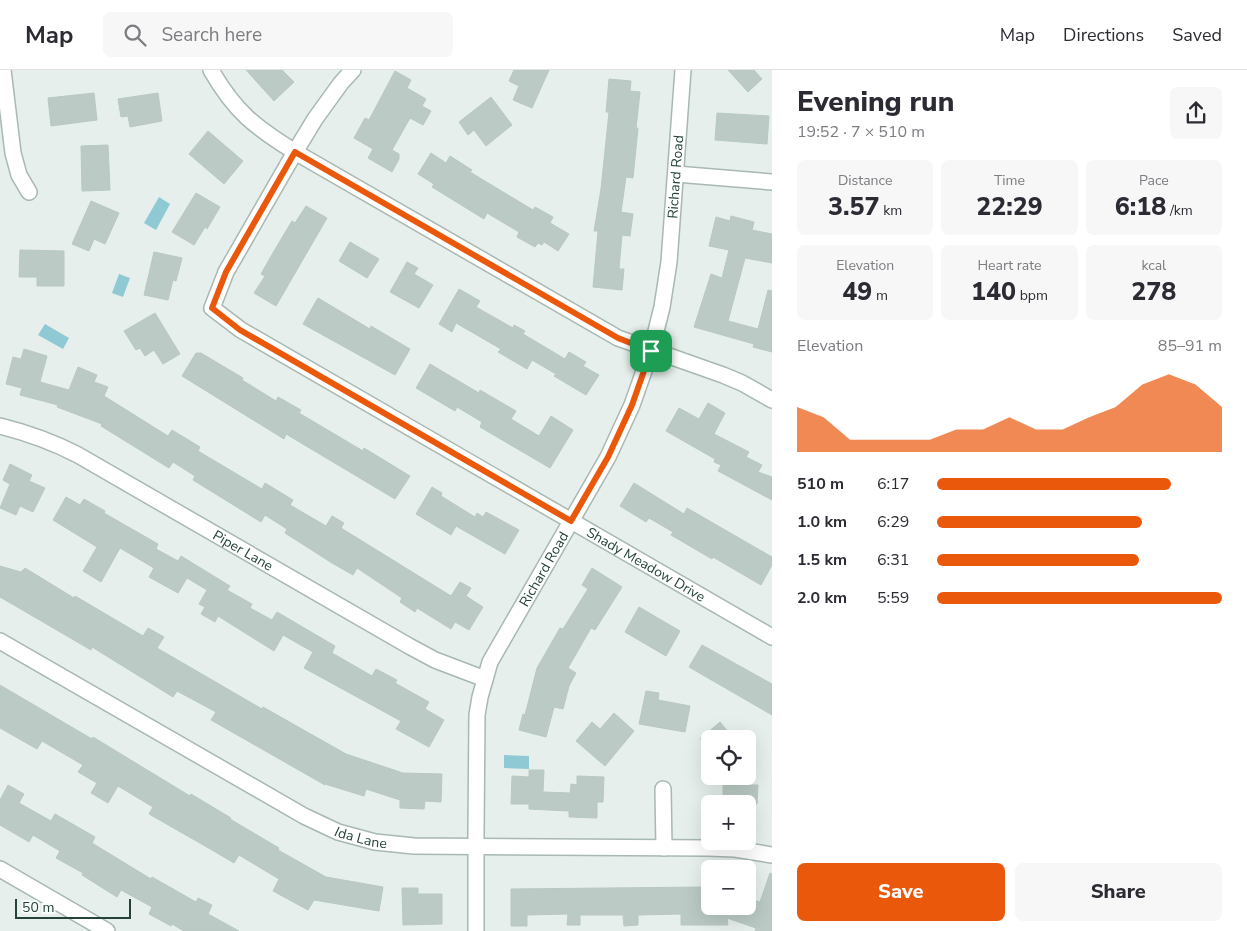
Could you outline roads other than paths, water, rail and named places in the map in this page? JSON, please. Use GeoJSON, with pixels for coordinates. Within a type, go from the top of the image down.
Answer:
{"type":"FeatureCollection","features":[{"type":"Feature","properties":{"kind":"street"},"geometry":{"type":"LineString","coordinates":[[3,70],[13,153],[19,174],[29,192]]}},
{"type":"Feature","properties":{"kind":"street"},"geometry":{"type":"LineString","coordinates":[[211,70],[223,92],[243,116],[267,135],[295,152],[618,338],[723,375],[742,383],[772,400]]}},
{"type":"Feature","properties":{"kind":"street"},"geometry":{"type":"LineString","coordinates":[[295,152],[341,83],[353,70]]}},
{"type":"Feature","properties":{"kind":"street","name":"Richard Road"},"geometry":{"type":"LineString","coordinates":[[476,931],[477,715],[480,697],[490,662],[608,457],[632,405],[651,351],[662,307],[669,262],[683,70]]}},
{"type":"Feature","properties":{"kind":"street","name":"Shady Meadow Drive"},"geometry":{"type":"LineString","coordinates":[[295,152],[226,272],[212,308],[240,330],[772,637]]}},
{"type":"Feature","properties":{"kind":"street"},"geometry":{"type":"LineString","coordinates":[[676,174],[772,182]]}},
{"type":"Feature","properties":{"kind":"street","name":"Piper Lane"},"geometry":{"type":"LineString","coordinates":[[0,426],[26,432],[70,451],[409,646],[435,660],[485,679]]}},
{"type":"Feature","properties":{"kind":"street","name":"Ida Lane"},"geometry":{"type":"LineString","coordinates":[[0,640],[304,816],[338,832],[375,842],[414,846],[735,849],[772,856]]}},
{"type":"Feature","properties":{"kind":"street"},"geometry":{"type":"LineString","coordinates":[[663,789],[664,848]]}},
{"type":"Feature","properties":{"kind":"street"},"geometry":{"type":"LineString","coordinates":[[0,870],[107,931]]}},
{"type":"Feature","properties":{"kind":"water"},"geometry":{"type":"Polygon","coordinates":[[[159,197],[170,204],[156,230],[144,223],[159,197]]]}},
{"type":"Feature","properties":{"kind":"water"},"geometry":{"type":"Polygon","coordinates":[[[119,274],[130,278],[123,297],[112,293],[119,274]]]}},
{"type":"Feature","properties":{"kind":"water"},"geometry":{"type":"Polygon","coordinates":[[[45,324],[69,338],[63,349],[38,335],[45,324]]]}},
{"type":"Feature","properties":{"kind":"water"},"geometry":{"type":"Polygon","coordinates":[[[504,755],[529,756],[529,769],[504,768],[504,755]]]}}]}
